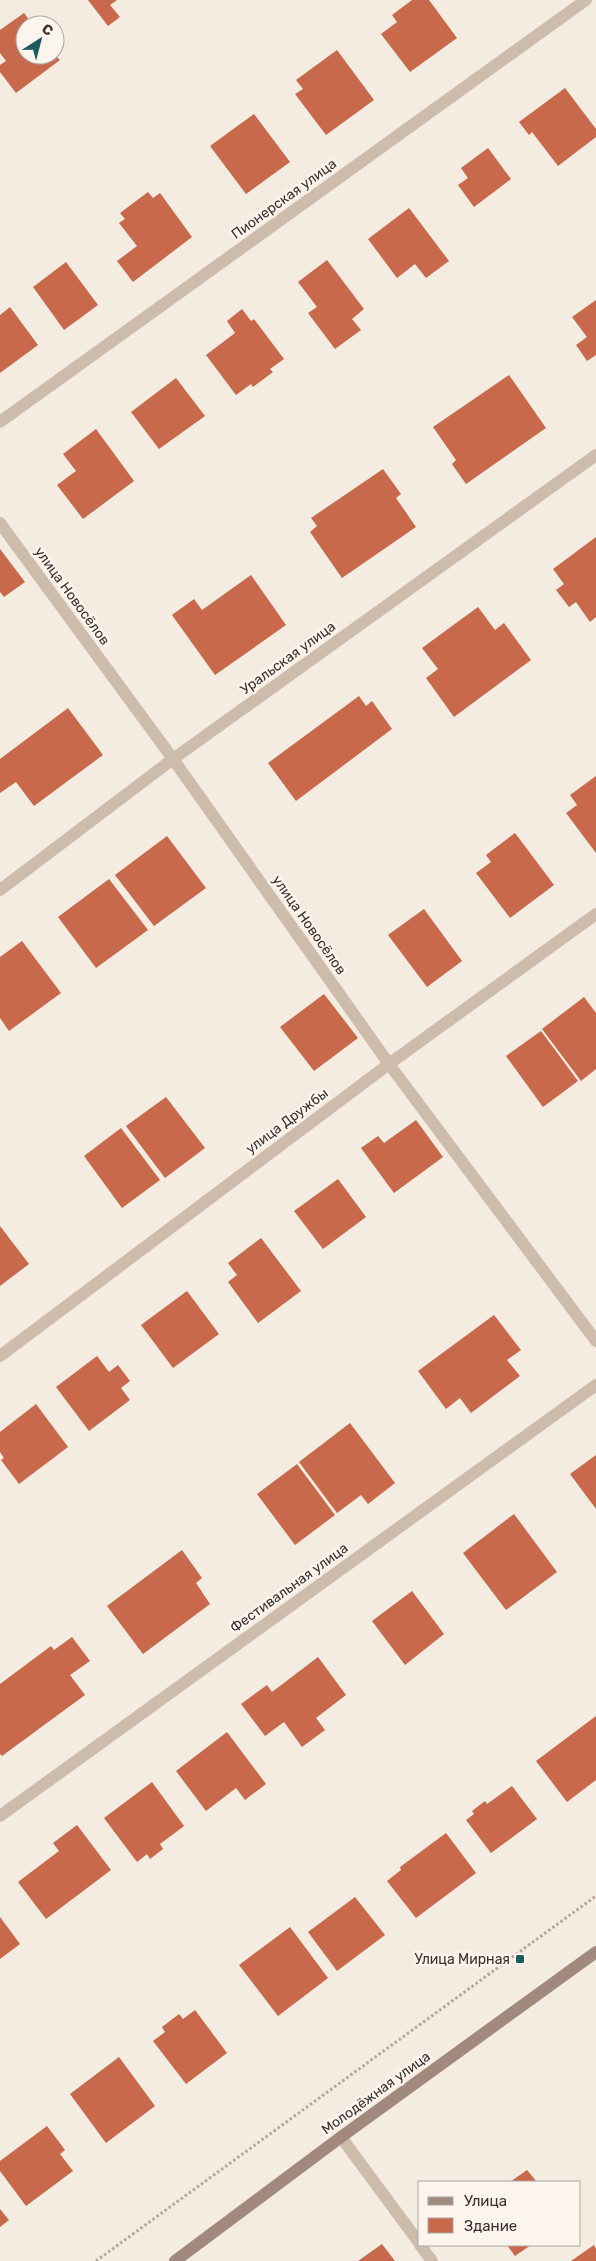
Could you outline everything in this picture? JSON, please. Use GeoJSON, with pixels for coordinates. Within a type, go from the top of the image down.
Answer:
{"type":"FeatureCollection","features":[{"type":"Feature","properties":{"kind":"street","name":"Пионерская улица"},"geometry":{"type":"LineString","coordinates":[[0,422],[586,0]]}},
{"type":"Feature","properties":{"kind":"street","name":"Уральская улица"},"geometry":{"type":"LineString","coordinates":[[0,890],[173,759],[596,456]]}},
{"type":"Feature","properties":{"kind":"street","name":"улица Новосёлов"},"geometry":{"type":"LineString","coordinates":[[0,523],[173,759],[388,1064],[596,1341]]}},
{"type":"Feature","properties":{"kind":"street","name":"улица Дружбы"},"geometry":{"type":"LineString","coordinates":[[0,1356],[388,1064],[596,914]]}},
{"type":"Feature","properties":{"kind":"street","name":"Фестивальная улица"},"geometry":{"type":"LineString","coordinates":[[0,1816],[596,1385]]}},
{"type":"Feature","properties":{"kind":"street","name":"Молодёжная улица"},"geometry":{"type":"LineString","coordinates":[[176,2261],[341,2137],[596,1952]]}},
{"type":"Feature","properties":{"kind":"street"},"geometry":{"type":"LineString","coordinates":[[341,2137],[418,2242]]}},
{"type":"Feature","properties":{"kind":"street"},"geometry":{"type":"LineString","coordinates":[[421,2246],[432,2261]]}},
{"type":"Feature","properties":{"kind":"path"},"geometry":{"type":"LineString","coordinates":[[96,2261],[596,1896]]}},
{"type":"Feature","properties":{"kind":"building"},"geometry":{"type":"Polygon","coordinates":[[[88,0],[117,0],[110,5],[120,17],[108,26],[88,0]]]}},
{"type":"Feature","properties":{"kind":"building"},"geometry":{"type":"Polygon","coordinates":[[[412,0],[429,0],[457,38],[410,72],[381,34],[397,22],[392,15],[412,0]]]}},
{"type":"Feature","properties":{"kind":"building"},"geometry":{"type":"Polygon","coordinates":[[[15,19],[15,65],[53,65],[16,93],[0,72],[0,65],[6,61],[0,53],[0,30],[15,19]]]}},
{"type":"Feature","properties":{"kind":"building"},"geometry":{"type":"Polygon","coordinates":[[[337,50],[374,100],[326,135],[295,94],[303,89],[296,80],[337,50]]]}},
{"type":"Feature","properties":{"kind":"building"},"geometry":{"type":"Polygon","coordinates":[[[565,88],[596,129],[596,137],[558,166],[532,132],[529,135],[519,122],[565,88]]]}},
{"type":"Feature","properties":{"kind":"building"},"geometry":{"type":"Polygon","coordinates":[[[254,114],[290,162],[246,194],[210,146],[254,114]]]}},
{"type":"Feature","properties":{"kind":"building"},"geometry":{"type":"Polygon","coordinates":[[[488,148],[511,179],[474,207],[458,185],[468,178],[461,168],[488,148]]]}},
{"type":"Feature","properties":{"kind":"building"},"geometry":{"type":"Polygon","coordinates":[[[148,192],[153,198],[160,193],[192,237],[133,282],[117,261],[137,246],[119,223],[125,219],[120,213],[148,192]]]}},
{"type":"Feature","properties":{"kind":"building"},"geometry":{"type":"Polygon","coordinates":[[[409,208],[449,261],[426,278],[415,264],[397,278],[368,239],[409,208]]]}},
{"type":"Feature","properties":{"kind":"building"},"geometry":{"type":"Polygon","coordinates":[[[327,260],[364,309],[352,319],[361,330],[335,349],[308,313],[317,307],[298,282],[327,260]]]}},
{"type":"Feature","properties":{"kind":"building"},"geometry":{"type":"Polygon","coordinates":[[[66,262],[98,305],[64,330],[33,287],[66,262]]]}},
{"type":"Feature","properties":{"kind":"building"},"geometry":{"type":"Polygon","coordinates":[[[596,300],[596,355],[587,361],[576,345],[587,337],[572,317],[596,300]]]}},
{"type":"Feature","properties":{"kind":"building"},"geometry":{"type":"Polygon","coordinates":[[[10,307],[38,345],[0,373],[0,315],[10,307]]]}},
{"type":"Feature","properties":{"kind":"building"},"geometry":{"type":"Polygon","coordinates":[[[242,309],[251,321],[254,319],[284,359],[270,369],[273,372],[253,387],[251,384],[236,395],[206,355],[235,333],[227,321],[242,309]]]}},
{"type":"Feature","properties":{"kind":"building"},"geometry":{"type":"Polygon","coordinates":[[[509,375],[546,428],[466,484],[452,464],[456,460],[433,427],[509,375]]]}},
{"type":"Feature","properties":{"kind":"building"},"geometry":{"type":"Polygon","coordinates":[[[176,378],[205,416],[159,449],[131,412],[176,378]]]}},
{"type":"Feature","properties":{"kind":"building"},"geometry":{"type":"Polygon","coordinates":[[[96,429],[134,481],[83,519],[57,485],[76,471],[63,454],[96,429]]]}},
{"type":"Feature","properties":{"kind":"building"},"geometry":{"type":"Polygon","coordinates":[[[383,469],[401,494],[396,498],[416,527],[342,578],[310,532],[317,526],[311,518],[383,469]]]}},
{"type":"Feature","properties":{"kind":"building"},"geometry":{"type":"Polygon","coordinates":[[[596,537],[596,617],[590,622],[576,602],[569,607],[556,590],[564,584],[553,569],[596,537]]]}},
{"type":"Feature","properties":{"kind":"building"},"geometry":{"type":"Polygon","coordinates":[[[0,549],[25,582],[4,597],[0,592],[0,549]]]}},
{"type":"Feature","properties":{"kind":"building"},"geometry":{"type":"Polygon","coordinates":[[[251,575],[286,625],[215,675],[172,615],[194,599],[202,610],[251,575]]]}},
{"type":"Feature","properties":{"kind":"building"},"geometry":{"type":"Polygon","coordinates":[[[478,607],[495,630],[504,623],[531,660],[454,717],[426,678],[438,669],[422,648],[478,607]]]}},
{"type":"Feature","properties":{"kind":"building"},"geometry":{"type":"Polygon","coordinates":[[[359,696],[366,706],[372,701],[392,729],[296,801],[268,763],[359,696]]]}},
{"type":"Feature","properties":{"kind":"building"},"geometry":{"type":"Polygon","coordinates":[[[68,708],[103,755],[34,806],[16,782],[0,793],[0,759],[68,708]]]}},
{"type":"Feature","properties":{"kind":"building"},"geometry":{"type":"Polygon","coordinates":[[[596,776],[596,853],[566,813],[577,805],[570,795],[596,776]]]}},
{"type":"Feature","properties":{"kind":"building"},"geometry":{"type":"Polygon","coordinates":[[[515,833],[554,885],[510,918],[476,873],[491,862],[486,855],[515,833]]]}},
{"type":"Feature","properties":{"kind":"building"},"geometry":{"type":"Polygon","coordinates":[[[167,836],[206,888],[154,926],[115,875],[167,836]]]}},
{"type":"Feature","properties":{"kind":"building"},"geometry":{"type":"Polygon","coordinates":[[[109,879],[148,930],[96,968],[58,917],[109,879]]]}},
{"type":"Feature","properties":{"kind":"building"},"geometry":{"type":"Polygon","coordinates":[[[424,909],[462,961],[427,987],[388,935],[424,909]]]}},
{"type":"Feature","properties":{"kind":"building"},"geometry":{"type":"Polygon","coordinates":[[[22,941],[61,993],[9,1031],[0,1018],[0,957],[22,941]]]}},
{"type":"Feature","properties":{"kind":"building"},"geometry":{"type":"Polygon","coordinates":[[[324,994],[358,1038],[314,1071],[280,1027],[324,994]]]}},
{"type":"Feature","properties":{"kind":"building"},"geometry":{"type":"Polygon","coordinates":[[[584,997],[596,1013],[596,1069],[581,1081],[542,1029],[584,997]]]}},
{"type":"Feature","properties":{"kind":"building"},"geometry":{"type":"Polygon","coordinates":[[[541,1031],[578,1081],[543,1107],[506,1056],[541,1031]]]}},
{"type":"Feature","properties":{"kind":"building"},"geometry":{"type":"Polygon","coordinates":[[[166,1097],[205,1148],[165,1178],[126,1126],[166,1097]]]}},
{"type":"Feature","properties":{"kind":"building"},"geometry":{"type":"Polygon","coordinates":[[[416,1120],[443,1157],[394,1193],[361,1148],[378,1136],[384,1143],[416,1120]]]}},
{"type":"Feature","properties":{"kind":"building"},"geometry":{"type":"Polygon","coordinates":[[[121,1128],[160,1180],[122,1208],[84,1156],[121,1128]]]}},
{"type":"Feature","properties":{"kind":"building"},"geometry":{"type":"Polygon","coordinates":[[[338,1179],[366,1217],[323,1249],[294,1211],[338,1179]]]}},
{"type":"Feature","properties":{"kind":"building"},"geometry":{"type":"Polygon","coordinates":[[[0,1226],[29,1264],[0,1286],[0,1226]]]}},
{"type":"Feature","properties":{"kind":"building"},"geometry":{"type":"Polygon","coordinates":[[[261,1238],[301,1291],[258,1323],[228,1282],[237,1275],[228,1263],[261,1238]]]}},
{"type":"Feature","properties":{"kind":"building"},"geometry":{"type":"Polygon","coordinates":[[[187,1291],[219,1334],[173,1368],[141,1325],[187,1291]]]}},
{"type":"Feature","properties":{"kind":"building"},"geometry":{"type":"Polygon","coordinates":[[[494,1315],[521,1350],[507,1360],[520,1376],[471,1413],[460,1398],[446,1409],[418,1371],[494,1315]]]}},
{"type":"Feature","properties":{"kind":"building"},"geometry":{"type":"Polygon","coordinates":[[[97,1356],[109,1372],[118,1365],[130,1381],[121,1388],[130,1400],[89,1431],[56,1387],[97,1356]]]}},
{"type":"Feature","properties":{"kind":"building"},"geometry":{"type":"Polygon","coordinates":[[[36,1404],[68,1447],[19,1484],[1,1460],[4,1458],[0,1452],[0,1432],[36,1404]]]}},
{"type":"Feature","properties":{"kind":"building"},"geometry":{"type":"Polygon","coordinates":[[[350,1423],[395,1483],[368,1504],[361,1495],[337,1513],[299,1462],[350,1423]]]}},
{"type":"Feature","properties":{"kind":"building"},"geometry":{"type":"Polygon","coordinates":[[[596,1455],[596,1509],[570,1474],[596,1455]]]}},
{"type":"Feature","properties":{"kind":"building"},"geometry":{"type":"Polygon","coordinates":[[[297,1464],[335,1515],[295,1545],[257,1494],[297,1464]]]}},
{"type":"Feature","properties":{"kind":"building"},"geometry":{"type":"Polygon","coordinates":[[[514,1514],[557,1572],[506,1610],[463,1553],[514,1514]]]}},
{"type":"Feature","properties":{"kind":"building"},"geometry":{"type":"Polygon","coordinates":[[[182,1550],[202,1578],[196,1583],[210,1604],[143,1654],[107,1606],[182,1550]]]}},
{"type":"Feature","properties":{"kind":"building"},"geometry":{"type":"Polygon","coordinates":[[[412,1591],[444,1634],[405,1665],[372,1621],[412,1591]]]}},
{"type":"Feature","properties":{"kind":"building"},"geometry":{"type":"Polygon","coordinates":[[[72,1637],[90,1661],[70,1675],[85,1695],[2,1756],[0,1754],[0,1684],[51,1646],[54,1650],[72,1637]]]}},
{"type":"Feature","properties":{"kind":"building"},"geometry":{"type":"Polygon","coordinates":[[[318,1657],[346,1695],[316,1718],[325,1730],[302,1747],[284,1722],[265,1736],[241,1704],[267,1685],[272,1692],[318,1657]]]}},
{"type":"Feature","properties":{"kind":"building"},"geometry":{"type":"Polygon","coordinates":[[[596,1716],[596,1780],[567,1802],[536,1761],[596,1716]]]}},
{"type":"Feature","properties":{"kind":"building"},"geometry":{"type":"Polygon","coordinates":[[[227,1732],[266,1784],[245,1800],[236,1788],[206,1811],[176,1771],[227,1732]]]}},
{"type":"Feature","properties":{"kind":"building"},"geometry":{"type":"Polygon","coordinates":[[[152,1782],[184,1826],[160,1844],[163,1849],[150,1859],[147,1854],[137,1862],[104,1818],[152,1782]]]}},
{"type":"Feature","properties":{"kind":"building"},"geometry":{"type":"Polygon","coordinates":[[[512,1786],[537,1819],[491,1853],[466,1820],[474,1814],[472,1811],[485,1801],[487,1804],[512,1786]]]}},
{"type":"Feature","properties":{"kind":"building"},"geometry":{"type":"Polygon","coordinates":[[[77,1825],[111,1870],[46,1919],[18,1882],[59,1851],[53,1843],[77,1825]]]}},
{"type":"Feature","properties":{"kind":"building"},"geometry":{"type":"Polygon","coordinates":[[[446,1833],[476,1873],[416,1918],[387,1881],[401,1870],[400,1867],[446,1833]]]}},
{"type":"Feature","properties":{"kind":"building"},"geometry":{"type":"Polygon","coordinates":[[[355,1897],[385,1935],[337,1971],[308,1932],[355,1897]]]}},
{"type":"Feature","properties":{"kind":"building"},"geometry":{"type":"Polygon","coordinates":[[[0,1917],[20,1944],[0,1959],[0,1917]]]}},
{"type":"Feature","properties":{"kind":"building"},"geometry":{"type":"Polygon","coordinates":[[[290,1927],[328,1978],[278,2016],[239,1965],[290,1927]]]}},
{"type":"Feature","properties":{"kind":"building"},"geometry":{"type":"Polygon","coordinates":[[[195,2010],[227,2053],[186,2084],[153,2041],[165,2032],[162,2027],[179,2014],[183,2019],[195,2010]]]}},
{"type":"Feature","properties":{"kind":"building"},"geometry":{"type":"Polygon","coordinates":[[[119,2057],[155,2106],[106,2143],[70,2094],[119,2057]]]}},
{"type":"Feature","properties":{"kind":"building"},"geometry":{"type":"Polygon","coordinates":[[[47,2126],[65,2150],[60,2154],[73,2171],[26,2206],[0,2171],[0,2161],[47,2126]]]}},
{"type":"Feature","properties":{"kind":"building"},"geometry":{"type":"Polygon","coordinates":[[[527,2170],[536,2181],[511,2181],[527,2170]]]}},
{"type":"Feature","properties":{"kind":"building"},"geometry":{"type":"Polygon","coordinates":[[[0,2209],[9,2220],[0,2227],[0,2209]]]}},
{"type":"Feature","properties":{"kind":"building"},"geometry":{"type":"Polygon","coordinates":[[[382,2244],[395,2261],[358,2261],[382,2244]]]}},
{"type":"Feature","properties":{"kind":"building"},"geometry":{"type":"Polygon","coordinates":[[[594,2245],[596,2261],[571,2261],[594,2245]]]}},
{"type":"Feature","properties":{"kind":"building"},"geometry":{"type":"Polygon","coordinates":[[[508,2246],[530,2246],[515,2256],[508,2246]]]}},
{"type":"Feature","properties":{"kind":"place","name":"Улица Мирная"},"geometry":{"type":"Point","coordinates":[520,1959]}}]}
